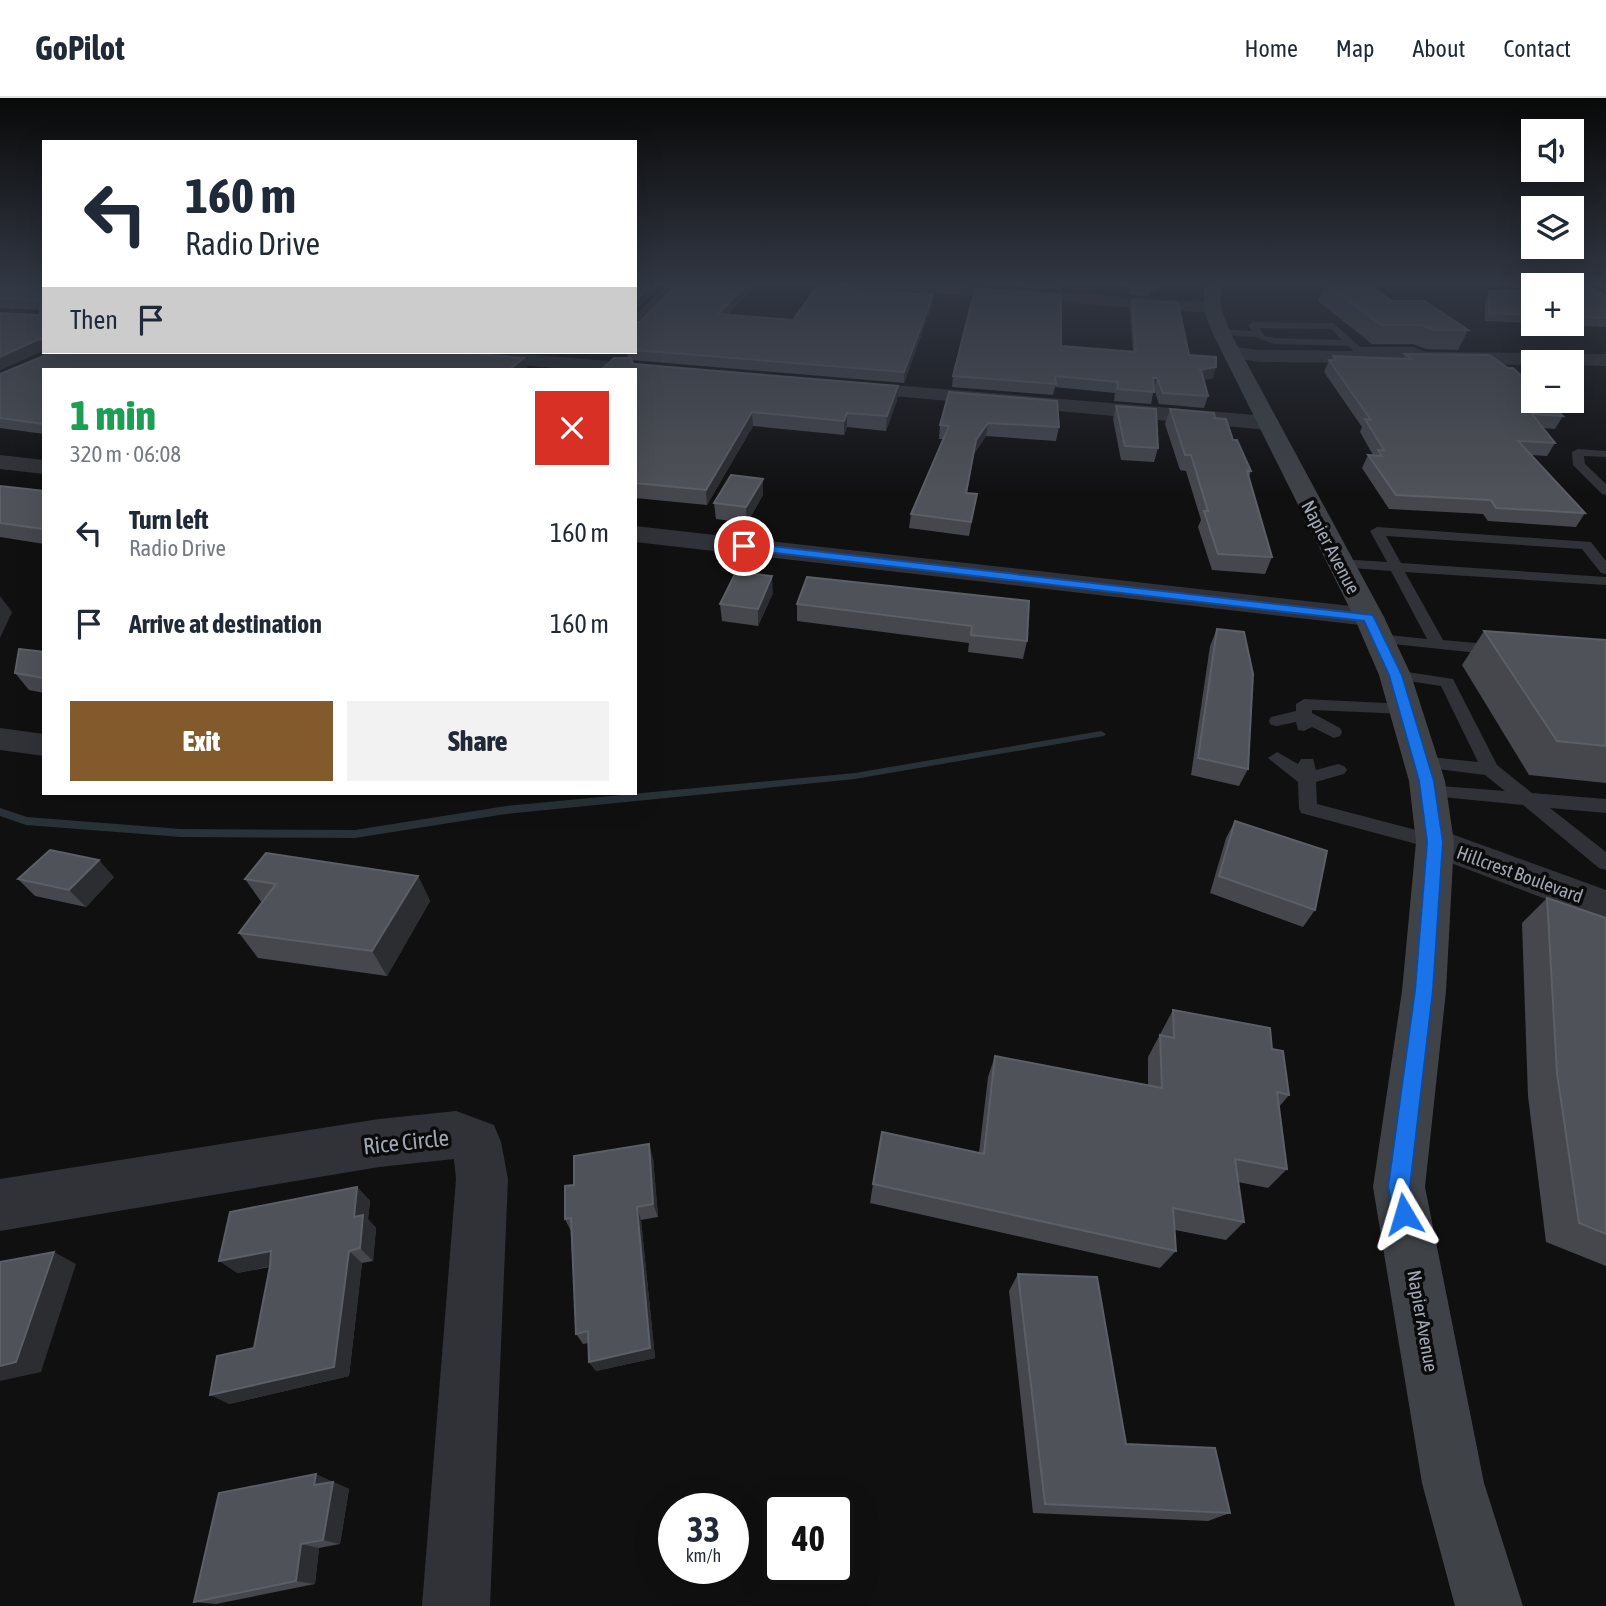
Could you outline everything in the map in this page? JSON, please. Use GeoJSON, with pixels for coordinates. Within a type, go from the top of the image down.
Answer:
{"type":"FeatureCollection","features":[{"type":"Feature","properties":{"kind":"street","name":"Napier Avenue"},"geometry":{"type":"LineString","coordinates":[[1240,352],[1268,423],[1387,660],[1424,776],[1435,842],[1424,990],[1399,1187],[1453,1483],[1489,1606]]}},
{"type":"Feature","properties":{"kind":"street"},"geometry":{"type":"LineString","coordinates":[[1257,352],[1260,356],[1319,352]]}},
{"type":"Feature","properties":{"kind":"street"},"geometry":{"type":"LineString","coordinates":[[1381,352],[1436,358],[1606,360]]}},
{"type":"Feature","properties":{"kind":"street"},"geometry":{"type":"LineString","coordinates":[[467,354],[601,362],[680,373]]}},
{"type":"Feature","properties":{"kind":"street"},"geometry":{"type":"LineString","coordinates":[[830,386],[1268,423]]}},
{"type":"Feature","properties":{"kind":"street"},"geometry":{"type":"LineString","coordinates":[[0,462],[42,467]]}},
{"type":"Feature","properties":{"kind":"street"},"geometry":{"type":"LineString","coordinates":[[637,534],[1387,660]]}},
{"type":"Feature","properties":{"kind":"street"},"geometry":{"type":"LineString","coordinates":[[0,739],[42,746]]}},
{"type":"Feature","properties":{"kind":"street","name":"Hillcrest Boulevard"},"geometry":{"type":"LineString","coordinates":[[1435,842],[1606,906]]}},
{"type":"Feature","properties":{"kind":"street","name":"Rice Circle"},"geometry":{"type":"LineString","coordinates":[[0,1205],[379,1143],[456,1135],[476,1142],[481,1179],[456,1606]]}},
{"type":"Feature","properties":{"kind":"lane"},"geometry":{"type":"LineString","coordinates":[[1606,454],[1578,452],[1579,465],[1606,491]]}},
{"type":"Feature","properties":{"kind":"lane"},"geometry":{"type":"LineString","coordinates":[[1437,644],[1377,531],[1606,547]]}},
{"type":"Feature","properties":{"kind":"lane"},"geometry":{"type":"LineString","coordinates":[[1586,545],[1606,570]]}},
{"type":"Feature","properties":{"kind":"lane"},"geometry":{"type":"LineString","coordinates":[[1339,563],[1606,581]]}},
{"type":"Feature","properties":{"kind":"lane"},"geometry":{"type":"LineString","coordinates":[[1304,721],[1304,705],[1387,660],[1437,644],[1515,651]]}},
{"type":"Feature","properties":{"kind":"lane"},"geometry":{"type":"LineString","coordinates":[[1387,660],[1447,682],[1490,769],[1606,863]]}},
{"type":"Feature","properties":{"kind":"lane"},"geometry":{"type":"LineString","coordinates":[[1277,721],[1304,721],[1334,733]]}},
{"type":"Feature","properties":{"kind":"lane"},"geometry":{"type":"LineString","coordinates":[[1277,758],[1307,771],[1338,770]]}},
{"type":"Feature","properties":{"kind":"lane"},"geometry":{"type":"LineString","coordinates":[[1424,776],[1490,769]]}},
{"type":"Feature","properties":{"kind":"lane"},"geometry":{"type":"LineString","coordinates":[[1307,771],[1308,808],[1435,842]]}},
{"type":"Feature","properties":{"kind":"lane"},"geometry":{"type":"LineString","coordinates":[[1424,776],[1526,799],[1606,806]]}},
{"type":"Feature","properties":{"kind":"building"},"geometry":{"type":"Polygon","coordinates":[[[664,352],[911,352],[904,372],[664,352]]]}},
{"type":"Feature","properties":{"kind":"building"},"geometry":{"type":"Polygon","coordinates":[[[959,352],[1188,352],[1189,355],[1216,357],[1216,367],[1199,370],[1208,396],[1163,393],[1157,378],[1153,378],[1154,392],[1117,389],[1118,382],[1055,376],[1056,384],[953,376],[959,352]]]}},
{"type":"Feature","properties":{"kind":"building"},"geometry":{"type":"Polygon","coordinates":[[[48,354],[475,354],[524,358],[511,368],[42,368],[42,424],[0,418],[0,374],[48,354]]]}},
{"type":"Feature","properties":{"kind":"building"},"geometry":{"type":"Polygon","coordinates":[[[1405,354],[1489,355],[1508,368],[1513,368],[1521,376],[1521,413],[1560,413],[1563,416],[1532,414],[1555,443],[1518,441],[1585,513],[1496,508],[1491,500],[1396,495],[1368,455],[1382,456],[1378,450],[1384,450],[1365,419],[1371,420],[1329,360],[1336,360],[1333,356],[1412,359],[1405,354]]]}},
{"type":"Feature","properties":{"kind":"building"},"geometry":{"type":"Polygon","coordinates":[[[614,358],[631,358],[633,364],[898,386],[887,416],[847,413],[844,421],[752,412],[706,490],[637,483],[637,368],[603,368],[614,358]]]}},
{"type":"Feature","properties":{"kind":"building"},"geometry":{"type":"Polygon","coordinates":[[[949,392],[1057,401],[1059,427],[988,423],[976,440],[966,493],[977,494],[971,522],[911,514],[949,426],[940,425],[949,392]]]}},
{"type":"Feature","properties":{"kind":"building"},"geometry":{"type":"Polygon","coordinates":[[[1116,406],[1156,409],[1158,448],[1125,446],[1116,406]]]}},
{"type":"Feature","properties":{"kind":"building"},"geometry":{"type":"Polygon","coordinates":[[[1170,409],[1214,413],[1215,418],[1226,419],[1233,440],[1237,440],[1251,471],[1247,471],[1272,557],[1218,554],[1204,511],[1208,511],[1191,455],[1185,455],[1170,409]]]}},
{"type":"Feature","properties":{"kind":"building"},"geometry":{"type":"Polygon","coordinates":[[[731,475],[763,479],[746,507],[714,503],[731,475]]]}},
{"type":"Feature","properties":{"kind":"building"},"geometry":{"type":"Polygon","coordinates":[[[0,486],[42,491],[42,529],[0,523],[0,486]]]}},
{"type":"Feature","properties":{"kind":"building"},"geometry":{"type":"Polygon","coordinates":[[[736,572],[772,576],[758,609],[720,604],[736,572]]]}},
{"type":"Feature","properties":{"kind":"building"},"geometry":{"type":"Polygon","coordinates":[[[807,577],[1029,601],[1027,641],[971,635],[972,626],[797,604],[807,577]]]}},
{"type":"Feature","properties":{"kind":"building"},"geometry":{"type":"Polygon","coordinates":[[[1217,629],[1244,632],[1253,674],[1248,769],[1198,758],[1217,629]]]}},
{"type":"Feature","properties":{"kind":"building"},"geometry":{"type":"Polygon","coordinates":[[[1484,631],[1606,640],[1606,746],[1557,741],[1484,631]]]}},
{"type":"Feature","properties":{"kind":"building"},"geometry":{"type":"Polygon","coordinates":[[[19,649],[42,652],[42,678],[15,673],[19,649]]]}},
{"type":"Feature","properties":{"kind":"building"},"geometry":{"type":"Polygon","coordinates":[[[1235,821],[1327,851],[1315,910],[1219,876],[1235,821]]]}},
{"type":"Feature","properties":{"kind":"building"},"geometry":{"type":"Polygon","coordinates":[[[50,850],[99,860],[69,890],[18,879],[50,850]]]}},
{"type":"Feature","properties":{"kind":"building"},"geometry":{"type":"Polygon","coordinates":[[[266,853],[418,876],[372,951],[239,933],[276,884],[245,879],[266,853]]]}},
{"type":"Feature","properties":{"kind":"building"},"geometry":{"type":"Polygon","coordinates":[[[1547,898],[1606,918],[1606,1234],[1579,1223],[1557,1073],[1547,898]]]}},
{"type":"Feature","properties":{"kind":"building"},"geometry":{"type":"Polygon","coordinates":[[[1173,1010],[1270,1028],[1272,1049],[1283,1051],[1289,1095],[1277,1092],[1287,1169],[1235,1159],[1244,1222],[1173,1208],[1176,1251],[873,1184],[882,1132],[984,1154],[995,1056],[1162,1088],[1160,1035],[1174,1038],[1173,1010]]]}},
{"type":"Feature","properties":{"kind":"building"},"geometry":{"type":"Polygon","coordinates":[[[649,1144],[653,1204],[637,1207],[650,1348],[589,1362],[588,1331],[576,1334],[571,1218],[565,1219],[565,1186],[574,1185],[574,1156],[649,1144]]]}},
{"type":"Feature","properties":{"kind":"building"},"geometry":{"type":"Polygon","coordinates":[[[357,1187],[354,1217],[363,1215],[360,1248],[349,1251],[334,1367],[210,1395],[217,1356],[254,1348],[270,1266],[271,1251],[219,1261],[230,1212],[357,1187]]]}},
{"type":"Feature","properties":{"kind":"building"},"geometry":{"type":"Polygon","coordinates":[[[54,1252],[16,1362],[0,1366],[0,1262],[54,1252]]]}},
{"type":"Feature","properties":{"kind":"building"},"geometry":{"type":"Polygon","coordinates":[[[1018,1274],[1097,1277],[1126,1444],[1215,1448],[1230,1513],[1045,1504],[1018,1274]]]}},
{"type":"Feature","properties":{"kind":"building"},"geometry":{"type":"Polygon","coordinates":[[[316,1474],[314,1485],[333,1482],[323,1540],[301,1544],[296,1581],[194,1602],[219,1493],[316,1474]]]}},
{"type":"Feature","properties":{"kind":"waterway"},"geometry":{"type":"LineString","coordinates":[[0,812],[26,821],[181,833],[355,834],[506,810],[855,776],[1101,734]]}},
{"type":"Feature","properties":{"kind":"route"},"geometry":{"type":"LineString","coordinates":[[744,546],[1369,617],[1395,675],[1427,781],[1435,842],[1424,990],[1399,1187],[1404,1214]]}}]}
